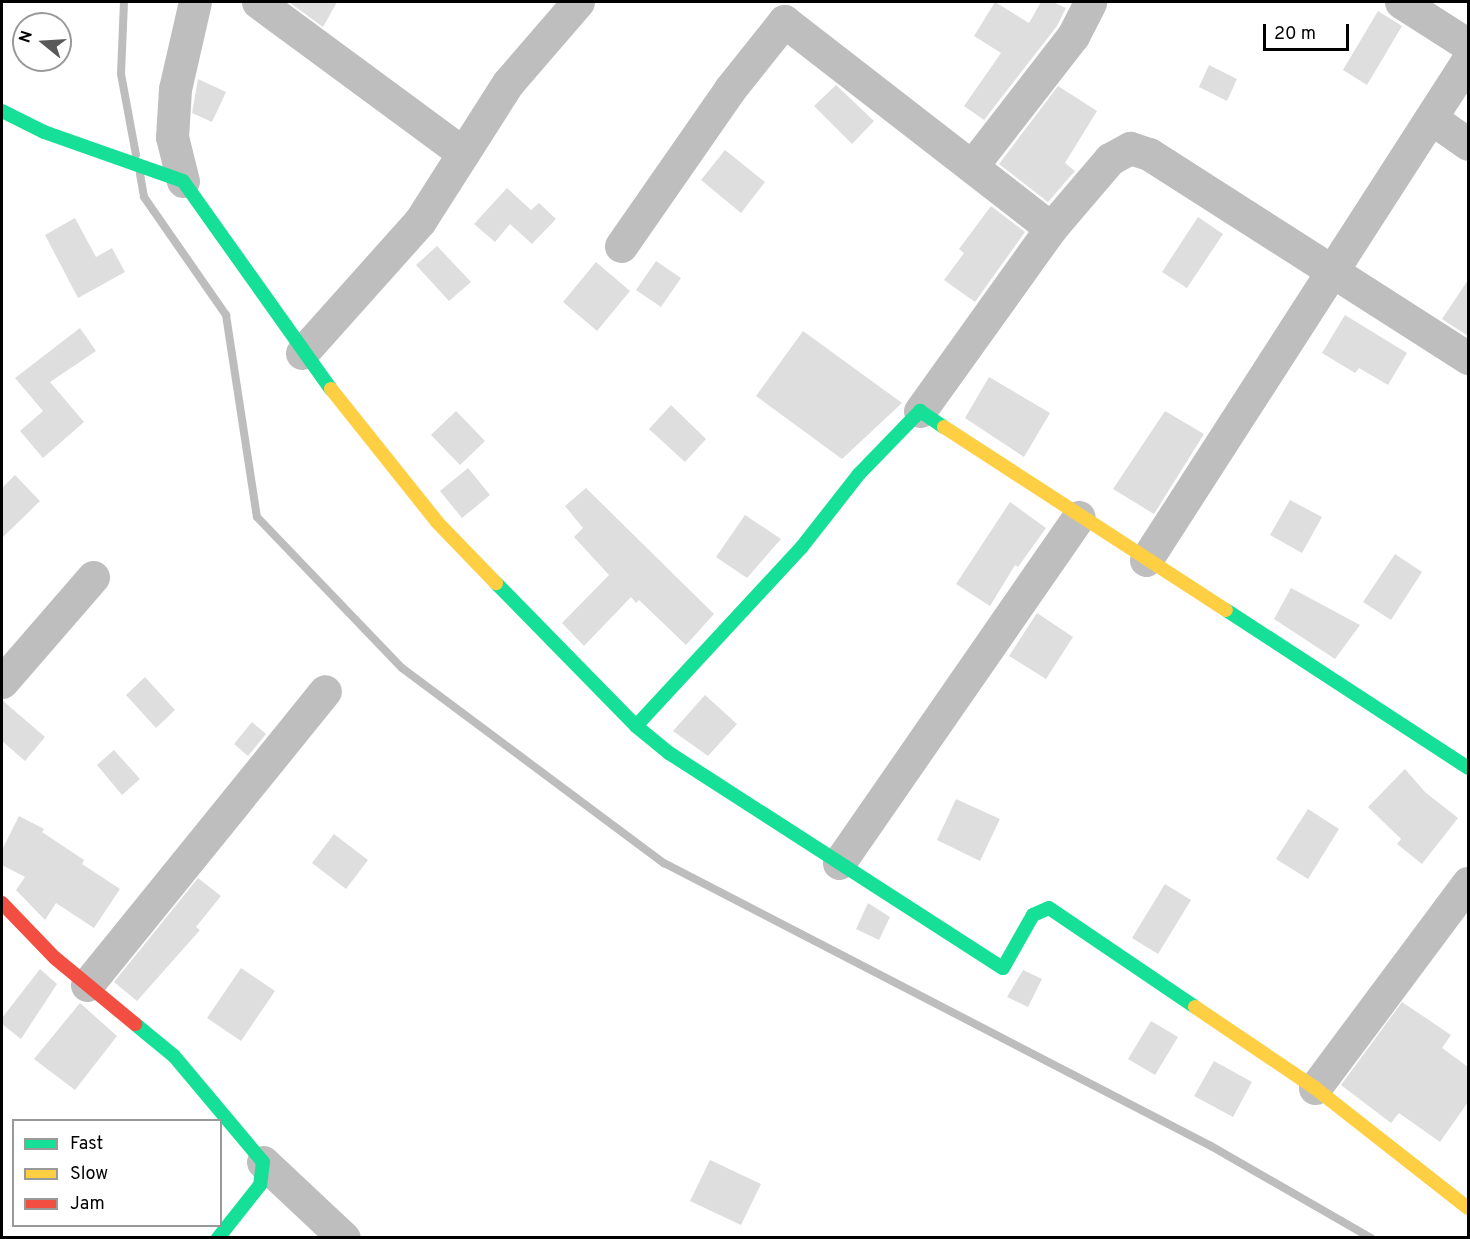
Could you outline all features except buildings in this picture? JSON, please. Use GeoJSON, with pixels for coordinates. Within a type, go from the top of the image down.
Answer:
{"type":"FeatureCollection","features":[{"type":"Feature","properties":{"kind":"street"},"geometry":{"type":"LineString","coordinates":[[195,2],[175,89],[172,137],[183,181],[302,353],[438,522],[636,726],[669,753],[1003,968],[1033,915],[1049,908],[1315,1088],[1468,1208]]}},
{"type":"Feature","properties":{"kind":"street"},"geometry":{"type":"LineString","coordinates":[[258,2],[463,153]]}},
{"type":"Feature","properties":{"kind":"street"},"geometry":{"type":"LineString","coordinates":[[302,353],[420,221],[508,83],[578,2]]}},
{"type":"Feature","properties":{"kind":"street"},"geometry":{"type":"LineString","coordinates":[[972,166],[1072,36],[1089,2]]}},
{"type":"Feature","properties":{"kind":"street"},"geometry":{"type":"LineString","coordinates":[[1401,2],[1468,45]]}},
{"type":"Feature","properties":{"kind":"street"},"geometry":{"type":"LineString","coordinates":[[621,246],[730,89],[784,21],[1051,228]]}},
{"type":"Feature","properties":{"kind":"street"},"geometry":{"type":"LineString","coordinates":[[1146,560],[1468,60]]}},
{"type":"Feature","properties":{"kind":"street"},"geometry":{"type":"LineString","coordinates":[[2,111],[100,153],[183,181]]}},
{"type":"Feature","properties":{"kind":"street"},"geometry":{"type":"LineString","coordinates":[[1431,118],[1468,144]]}},
{"type":"Feature","properties":{"kind":"street"},"geometry":{"type":"LineString","coordinates":[[636,726],[801,548],[859,474],[920,411],[1051,228],[1110,159],[1130,147],[1149,154],[1468,358]]}},
{"type":"Feature","properties":{"kind":"street"},"geometry":{"type":"LineString","coordinates":[[920,411],[1079,517],[1468,768]]}},
{"type":"Feature","properties":{"kind":"street"},"geometry":{"type":"LineString","coordinates":[[839,863],[1079,517]]}},
{"type":"Feature","properties":{"kind":"street"},"geometry":{"type":"LineString","coordinates":[[2,682],[93,577]]}},
{"type":"Feature","properties":{"kind":"street"},"geometry":{"type":"LineString","coordinates":[[87,985],[325,691]]}},
{"type":"Feature","properties":{"kind":"street"},"geometry":{"type":"LineString","coordinates":[[1315,1088],[1468,883]]}},
{"type":"Feature","properties":{"kind":"street"},"geometry":{"type":"LineString","coordinates":[[2,903],[55,958],[174,1056],[263,1162],[344,1238]]}},
{"type":"Feature","properties":{"kind":"street"},"geometry":{"type":"LineString","coordinates":[[218,1238],[260,1185],[263,1162]]}},
{"type":"Feature","properties":{"kind":"waterway"},"geometry":{"type":"LineString","coordinates":[[124,2],[121,74],[136,155]]}},
{"type":"Feature","properties":{"kind":"waterway"},"geometry":{"type":"LineString","coordinates":[[140,174],[144,197],[226,315],[257,517],[402,668],[664,863],[1211,1146],[1371,1238]]}},
{"type":"Feature","properties":{"kind":"traffic: fast"},"geometry":{"type":"LineString","coordinates":[[2,111],[44,132],[183,181],[331,389]]}},
{"type":"Feature","properties":{"kind":"traffic: fast"},"geometry":{"type":"LineString","coordinates":[[496,583],[636,726],[801,548],[859,474],[920,411],[944,427]]}},
{"type":"Feature","properties":{"kind":"traffic: fast"},"geometry":{"type":"LineString","coordinates":[[1226,610],[1468,768]]}},
{"type":"Feature","properties":{"kind":"traffic: fast"},"geometry":{"type":"LineString","coordinates":[[636,726],[669,753],[1003,968],[1033,915],[1049,908],[1195,1007]]}},
{"type":"Feature","properties":{"kind":"traffic: fast"},"geometry":{"type":"LineString","coordinates":[[135,1024],[174,1056],[263,1162],[260,1185],[218,1238]]}},
{"type":"Feature","properties":{"kind":"traffic: slow"},"geometry":{"type":"LineString","coordinates":[[331,389],[437,522],[496,583]]}},
{"type":"Feature","properties":{"kind":"traffic: slow"},"geometry":{"type":"LineString","coordinates":[[944,427],[1226,610]]}},
{"type":"Feature","properties":{"kind":"traffic: slow"},"geometry":{"type":"LineString","coordinates":[[1195,1007],[1315,1088],[1468,1208]]}},
{"type":"Feature","properties":{"kind":"traffic: jam"},"geometry":{"type":"LineString","coordinates":[[2,903],[55,958],[135,1024]]}}]}
